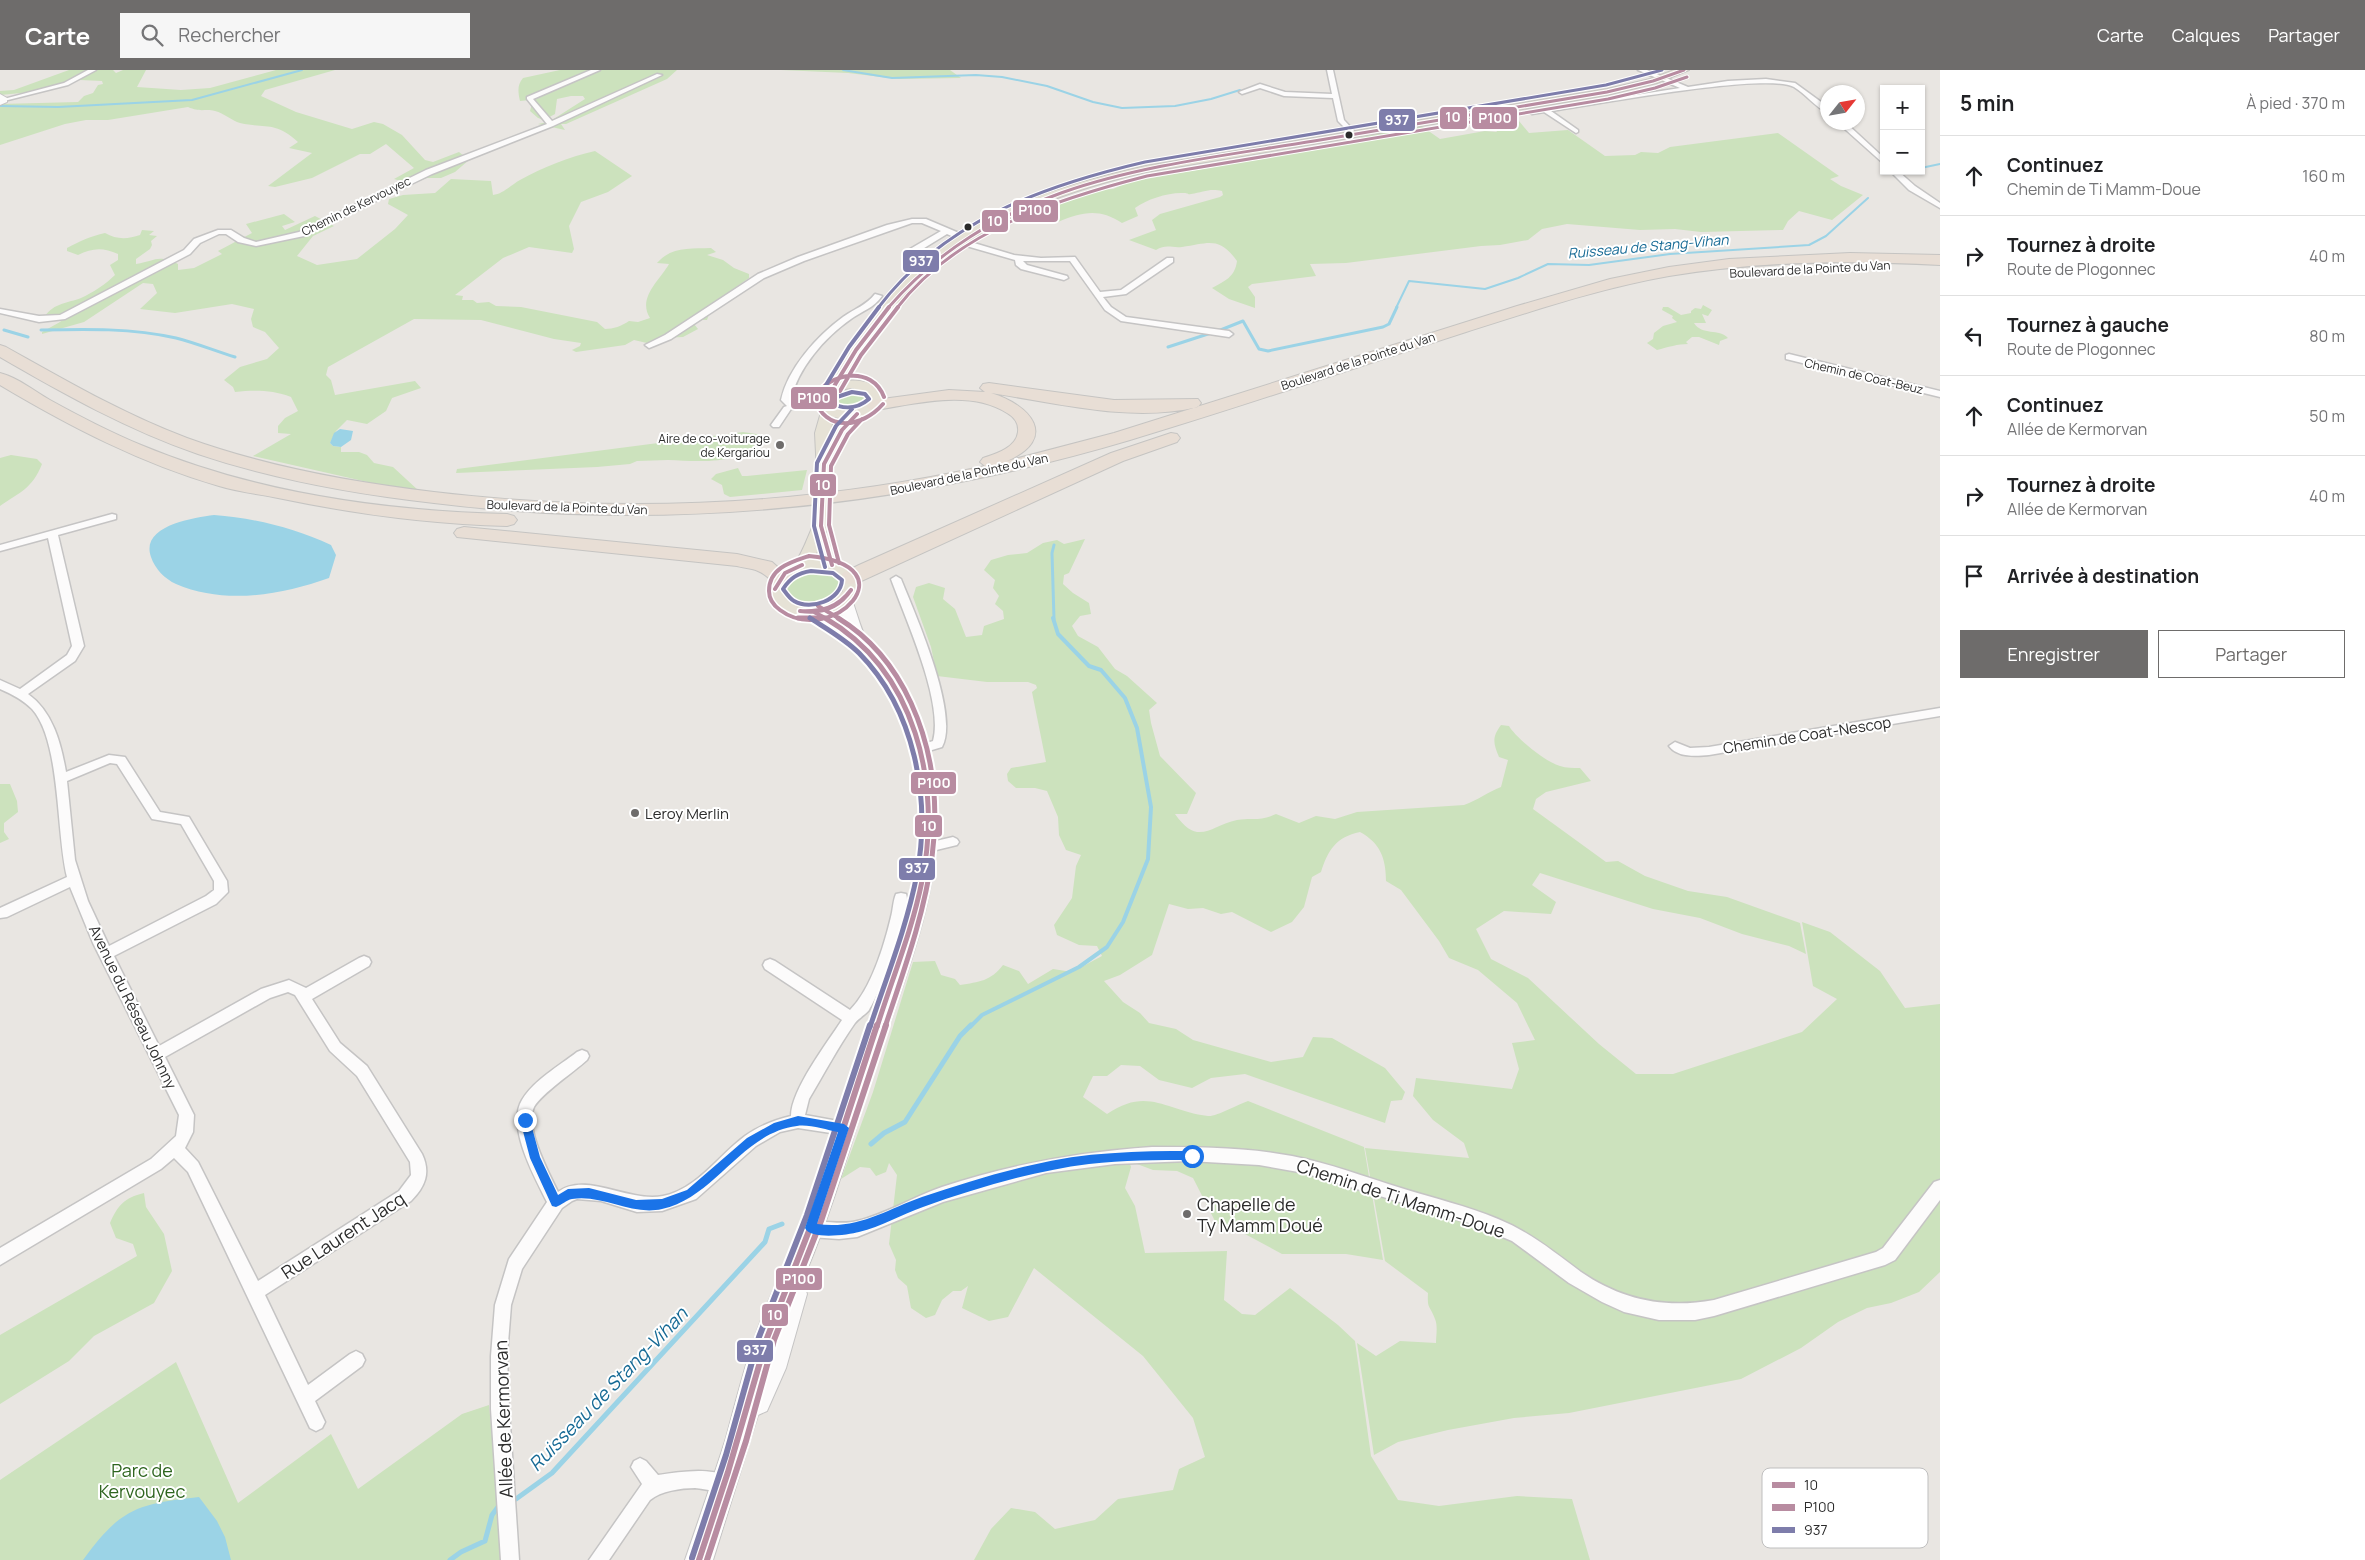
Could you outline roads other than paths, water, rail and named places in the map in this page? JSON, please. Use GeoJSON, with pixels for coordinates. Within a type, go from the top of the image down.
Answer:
{"type":"FeatureCollection","features":[{"type":"Feature","properties":{"kind":"highway","name":"Boulevard de la Pointe du Van"},"geometry":{"type":"LineString","coordinates":[[0,350],[121,416],[178,441],[250,463],[322,480],[435,499],[573,510],[676,510],[766,505],[888,491],[1011,467],[1090,446],[1556,298],[1651,275],[1699,267],[1800,258],[1940,260]]}},
{"type":"Feature","properties":{"kind":"highway","name":"Boulevard de la Pointe du Van"},"geometry":{"type":"LineString","coordinates":[[0,378],[52,410],[98,433],[142,452],[221,481],[340,504],[425,516],[552,522],[672,521],[838,507],[946,492],[1039,471],[1505,324],[1608,294],[1707,275],[1773,268],[1833,265],[1940,266]]}},
{"type":"Feature","properties":{"kind":"highway"},"geometry":{"type":"LineString","coordinates":[[850,578],[866,568],[1117,457],[1377,371],[1505,324]]}},
{"type":"Feature","properties":{"kind":"highway"},"geometry":{"type":"LineString","coordinates":[[869,394],[973,386],[1095,406],[1143,408],[1185,404],[1256,388],[1277,387]]}},
{"type":"Feature","properties":{"kind":"highway"},"geometry":{"type":"LineString","coordinates":[[766,505],[944,474],[987,463],[1004,457],[1016,449],[1024,441],[1027,432],[1026,424],[1021,415],[1014,408],[998,400],[983,397],[869,394]]}},
{"type":"Feature","properties":{"kind":"highway"},"geometry":{"type":"LineString","coordinates":[[221,481],[301,504],[392,524],[476,535],[737,560],[765,566],[780,578]]}},
{"type":"Feature","properties":{"kind":"main road"},"geometry":{"type":"LineString","coordinates":[[833,388],[856,350],[908,283],[961,239],[1024,206],[1105,178],[1164,165],[1600,93],[1684,70]]}},
{"type":"Feature","properties":{"kind":"main road"},"geometry":{"type":"LineString","coordinates":[[856,350],[853,369],[869,394]]}},
{"type":"Feature","properties":{"kind":"main road"},"geometry":{"type":"LineString","coordinates":[[832,565],[821,526],[824,469],[822,453],[826,414],[824,405],[827,391],[846,385],[869,394]]}},
{"type":"Feature","properties":{"kind":"main road"},"geometry":{"type":"LineString","coordinates":[[824,469],[842,430],[857,414],[869,394]]}},
{"type":"Feature","properties":{"kind":"main road"},"geometry":{"type":"LineString","coordinates":[[824,405],[842,415],[857,414]]}},
{"type":"Feature","properties":{"kind":"main road"},"geometry":{"type":"LineString","coordinates":[[802,565],[821,526]]}},
{"type":"Feature","properties":{"kind":"main road"},"geometry":{"type":"LineString","coordinates":[[823,563],[832,565],[850,578],[852,586],[850,594],[844,600],[836,606],[814,612],[794,610],[780,601],[775,589],[780,578],[786,572],[802,565],[823,563]]}},
{"type":"Feature","properties":{"kind":"main road"},"geometry":{"type":"LineString","coordinates":[[699,1560],[734,1456],[772,1368],[798,1280],[807,1239],[915,911],[928,847],[929,798],[922,749],[902,700],[862,644],[844,600]]}},
{"type":"Feature","properties":{"kind":"main road"},"geometry":{"type":"LineString","coordinates":[[814,612],[838,625],[862,644]]}},
{"type":"Feature","properties":{"kind":"street"},"geometry":{"type":"LineString","coordinates":[[1,99],[33,93],[72,82],[93,70]]}},
{"type":"Feature","properties":{"kind":"street"},"geometry":{"type":"LineString","coordinates":[[551,125],[547,117],[528,98],[597,70]]}},
{"type":"Feature","properties":{"kind":"street"},"geometry":{"type":"LineString","coordinates":[[1330,70],[1341,121],[1354,134]]}},
{"type":"Feature","properties":{"kind":"street"},"geometry":{"type":"LineString","coordinates":[[1641,70],[1661,75],[1688,88]]}},
{"type":"Feature","properties":{"kind":"street","name":"Chemin de Kervouyec"},"geometry":{"type":"LineString","coordinates":[[0,311],[40,319],[67,315],[187,252],[197,241],[212,234],[228,232],[241,240],[256,244],[292,236],[314,228],[429,172],[551,125],[659,76]]}},
{"type":"Feature","properties":{"kind":"street"},"geometry":{"type":"LineString","coordinates":[[1532,112],[1688,88],[1744,82],[1783,82],[1799,88],[1820,105]]}},
{"type":"Feature","properties":{"kind":"street"},"geometry":{"type":"LineString","coordinates":[[1242,92],[1260,86],[1284,94],[1337,96]]}},
{"type":"Feature","properties":{"kind":"street"},"geometry":{"type":"LineString","coordinates":[[1545,110],[1576,131]]}},
{"type":"Feature","properties":{"kind":"street"},"geometry":{"type":"LineString","coordinates":[[1849,130],[1880,158]]}},
{"type":"Feature","properties":{"kind":"street"},"geometry":{"type":"LineString","coordinates":[[1897,175],[1912,188],[1940,206]]}},
{"type":"Feature","properties":{"kind":"street"},"geometry":{"type":"LineString","coordinates":[[649,345],[668,337],[761,276],[801,258],[907,222],[923,221],[961,239],[1019,260],[1072,260],[1085,272],[1110,311],[1124,319],[1229,334]]}},
{"type":"Feature","properties":{"kind":"street"},"geometry":{"type":"LineString","coordinates":[[913,251],[947,231]]}},
{"type":"Feature","properties":{"kind":"street"},"geometry":{"type":"LineString","coordinates":[[1019,260],[1020,265],[1024,267],[1064,278]]}},
{"type":"Feature","properties":{"kind":"street"},"geometry":{"type":"LineString","coordinates":[[1098,295],[1123,292],[1170,260]]}},
{"type":"Feature","properties":{"kind":"street"},"geometry":{"type":"LineString","coordinates":[[790,408],[786,400],[788,391],[810,356],[842,322],[870,304],[878,296]]}},
{"type":"Feature","properties":{"kind":"street","name":"Chemin de Coat-Beuz"},"geometry":{"type":"LineString","coordinates":[[1789,357],[1940,394]]}},
{"type":"Feature","properties":{"kind":"street"},"geometry":{"type":"LineString","coordinates":[[776,406],[790,408],[824,405]]}},
{"type":"Feature","properties":{"kind":"street"},"geometry":{"type":"LineString","coordinates":[[776,425],[790,408]]}},
{"type":"Feature","properties":{"kind":"street"},"geometry":{"type":"LineString","coordinates":[[0,548],[112,517]]}},
{"type":"Feature","properties":{"kind":"street"},"geometry":{"type":"LineString","coordinates":[[20,694],[71,658],[78,646],[52,533]]}},
{"type":"Feature","properties":{"kind":"street"},"geometry":{"type":"LineString","coordinates":[[896,579],[930,673],[943,731],[938,744],[922,749]]}},
{"type":"Feature","properties":{"kind":"street","name":"Avenue du Réseau Johnny"},"geometry":{"type":"LineString","coordinates":[[0,684],[20,694],[35,706],[44,718],[57,752],[62,778],[64,834],[74,879],[106,954],[187,1115],[185,1132],[175,1148],[156,1164],[0,1257]]}},
{"type":"Feature","properties":{"kind":"street","name":"Chemin de Coat-Nescop"},"geometry":{"type":"LineString","coordinates":[[1675,746],[1689,752],[1709,751],[1940,712]]}},
{"type":"Feature","properties":{"kind":"street"},"geometry":{"type":"LineString","coordinates":[[62,778],[109,759],[121,760],[156,816],[185,820],[220,881],[221,892],[217,896],[106,954]]}},
{"type":"Feature","properties":{"kind":"street"},"geometry":{"type":"LineString","coordinates":[[928,847],[953,842]]}},
{"type":"Feature","properties":{"kind":"street"},"geometry":{"type":"LineString","coordinates":[[2,913],[74,879]]}},
{"type":"Feature","properties":{"kind":"street"},"geometry":{"type":"LineString","coordinates":[[844,1128],[798,1121],[798,1108],[802,1096],[851,1018],[864,1004],[880,972],[898,917],[901,898]]}},
{"type":"Feature","properties":{"kind":"street"},"geometry":{"type":"LineString","coordinates":[[156,1055],[276,989],[289,986],[296,987],[305,996],[364,962]]}},
{"type":"Feature","properties":{"kind":"street"},"geometry":{"type":"LineString","coordinates":[[770,965],[851,1018]]}},
{"type":"Feature","properties":{"kind":"street","name":"Rue Laurent Jacq"},"geometry":{"type":"LineString","coordinates":[[255,1292],[405,1196],[416,1185],[420,1174],[417,1159],[362,1072],[335,1047],[305,996]]}},
{"type":"Feature","properties":{"kind":"street"},"geometry":{"type":"LineString","coordinates":[[556,1203],[545,1182],[530,1143],[525,1120],[526,1107],[533,1098],[582,1056]]}},
{"type":"Feature","properties":{"kind":"street","name":"Allée de Kermorvan"},"geometry":{"type":"LineString","coordinates":[[510,1560],[499,1372],[503,1305],[514,1265],[556,1203],[568,1194],[578,1192],[601,1194],[636,1205],[662,1204],[675,1201],[690,1194],[702,1185],[751,1141],[777,1126],[798,1121]]}},
{"type":"Feature","properties":{"kind":"street"},"geometry":{"type":"LineString","coordinates":[[175,1148],[193,1167],[255,1292],[316,1422]]}},
{"type":"Feature","properties":{"kind":"street","name":"Chemin de Ti Mamm-Doue"},"geometry":{"type":"LineString","coordinates":[[807,1239],[848,1231],[946,1194],[1017,1173],[1068,1162],[1162,1155],[1226,1156],[1293,1163],[1362,1182],[1507,1231],[1541,1249],[1576,1278],[1613,1300],[1624,1305],[1676,1314],[1693,1313],[1714,1308],[1879,1259],[1889,1254],[1895,1247],[1940,1187]]}},
{"type":"Feature","properties":{"kind":"street"},"geometry":{"type":"LineString","coordinates":[[305,1398],[356,1360]]}},
{"type":"Feature","properties":{"kind":"street"},"geometry":{"type":"LineString","coordinates":[[640,1467],[654,1485]]}},
{"type":"Feature","properties":{"kind":"street"},"geometry":{"type":"LineString","coordinates":[[598,1560],[644,1494],[654,1485],[694,1479],[724,1483]]}},
{"type":"Feature","properties":{"kind":"water"},"geometry":{"type":"Polygon","coordinates":[[[340,429],[353,431],[351,440],[341,447],[333,446],[330,443],[334,433],[340,429]]]}},
{"type":"Feature","properties":{"kind":"water"},"geometry":{"type":"Polygon","coordinates":[[[214,515],[274,525],[331,545],[336,555],[329,578],[272,593],[233,596],[195,590],[176,584],[168,579],[161,573],[151,557],[150,546],[153,538],[160,531],[181,521],[214,515]]]}},
{"type":"Feature","properties":{"kind":"water"},"geometry":{"type":"Polygon","coordinates":[[[199,1497],[217,1521],[225,1537],[231,1560],[83,1560],[108,1529],[132,1512],[160,1502],[199,1497]]]}},
{"type":"Feature","properties":{"kind":"waterway"},"geometry":{"type":"LineString","coordinates":[[0,106],[58,107],[192,100],[302,70]]}},
{"type":"Feature","properties":{"kind":"waterway"},"geometry":{"type":"LineString","coordinates":[[843,70],[892,78],[976,75],[1002,77],[1047,86],[1093,102],[1122,108],[1175,106],[1211,99],[1240,90]]}},
{"type":"Feature","properties":{"kind":"waterway","name":"Ruisseau de Stang-Vihan"},"geometry":{"type":"LineString","coordinates":[[1925,167],[1940,164]]}},
{"type":"Feature","properties":{"kind":"waterway","name":"Ruisseau de Stang-Vihan"},"geometry":{"type":"LineString","coordinates":[[1396,308],[1409,281],[1485,289],[1518,278],[1548,264],[1589,265],[1670,254],[1809,245],[1826,236],[1868,198]]}},
{"type":"Feature","properties":{"kind":"waterway","name":"Ruisseau de Stang-Vihan"},"geometry":{"type":"LineString","coordinates":[[1218,331],[1243,321],[1259,349],[1268,351],[1383,327],[1389,324],[1397,307]]}},
{"type":"Feature","properties":{"kind":"waterway"},"geometry":{"type":"LineString","coordinates":[[41,330],[92,329],[143,332],[191,342],[235,357]]}},
{"type":"Feature","properties":{"kind":"waterway"},"geometry":{"type":"LineString","coordinates":[[4,330],[28,337]]}},
{"type":"Feature","properties":{"kind":"waterway","name":"Ruisseau de Stang-Vihan"},"geometry":{"type":"LineString","coordinates":[[1168,347],[1211,333]]}},
{"type":"Feature","properties":{"kind":"waterway","name":"Ruisseau de Stang-Vihan"},"geometry":{"type":"LineString","coordinates":[[1054,545],[1052,553],[1054,619]]}},
{"type":"Feature","properties":{"kind":"waterway","name":"Ruisseau de Stang-Vihan"},"geometry":{"type":"LineString","coordinates":[[970,1027],[982,1015],[1079,967],[1107,947],[1123,922],[1148,859],[1151,807],[1137,728],[1125,698],[1101,670],[1089,666],[1058,634],[1053,618]]}},
{"type":"Feature","properties":{"kind":"waterway","name":"Ruisseau de Stang-Vihan"},"geometry":{"type":"LineString","coordinates":[[871,1144],[884,1133],[905,1122],[960,1036],[971,1025]]}},
{"type":"Feature","properties":{"kind":"waterway","name":"Ruisseau de Stang-Vihan"},"geometry":{"type":"LineString","coordinates":[[510,1500],[516,1499],[552,1473],[765,1242],[769,1229],[782,1224]]}},
{"type":"Feature","properties":{"kind":"waterway","name":"Ruisseau de Stang-Vihan"},"geometry":{"type":"LineString","coordinates":[[450,1560],[461,1552],[485,1541],[492,1515],[501,1503]]}},
{"type":"Feature","properties":{"kind":"place","name":"Aire de co-voiturage de Kergariou"},"geometry":{"type":"Point","coordinates":[780,445]}},
{"type":"Feature","properties":{"kind":"place","name":"Leroy Merlin"},"geometry":{"type":"Point","coordinates":[635,813]}},
{"type":"Feature","properties":{"kind":"place","name":"Chapelle de Ty Mamm Doué"},"geometry":{"type":"Point","coordinates":[1187,1214]}},
{"type":"Feature","properties":{"kind":"park label","name":"Parc de Kervouyec"},"geometry":{"type":"Point","coordinates":[142,1480]}}]}
